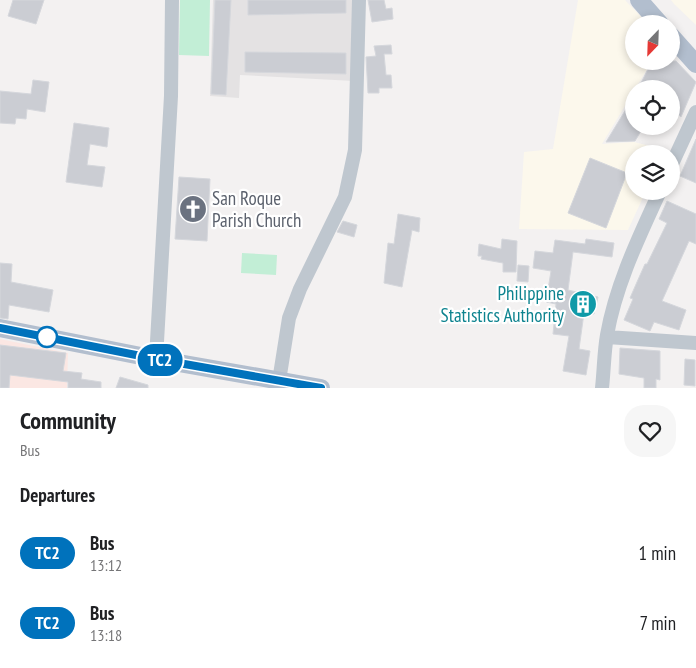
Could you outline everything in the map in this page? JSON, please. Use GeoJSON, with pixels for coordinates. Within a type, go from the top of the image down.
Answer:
{"type":"FeatureCollection","features":[{"type":"Feature","properties":{"kind":"main road"},"geometry":{"type":"LineString","coordinates":[[639,0],[652,15]]}},
{"type":"Feature","properties":{"kind":"main road"},"geometry":{"type":"LineString","coordinates":[[680,46],[696,64]]}},
{"type":"Feature","properties":{"kind":"main road"},"geometry":{"type":"LineString","coordinates":[[0,328],[156,359],[321,388]]}},
{"type":"Feature","properties":{"kind":"street"},"geometry":{"type":"LineString","coordinates":[[156,359],[171,96],[172,0]]}},
{"type":"Feature","properties":{"kind":"street"},"geometry":{"type":"LineString","coordinates":[[279,381],[289,318],[300,289],[345,197],[355,150],[359,0]]}},
{"type":"Feature","properties":{"kind":"street"},"geometry":{"type":"LineString","coordinates":[[680,147],[696,112]]}},
{"type":"Feature","properties":{"kind":"street"},"geometry":{"type":"LineString","coordinates":[[602,388],[607,337],[616,300],[635,245],[656,200]]}},
{"type":"Feature","properties":{"kind":"street"},"geometry":{"type":"LineString","coordinates":[[607,337],[695,340]]}},
{"type":"Feature","properties":{"kind":"shaded area"},"geometry":{"type":"Polygon","coordinates":[[[213,0],[356,0],[354,81],[240,75],[239,98],[210,96],[213,0]]]}},
{"type":"Feature","properties":{"kind":"shaded area"},"geometry":{"type":"Polygon","coordinates":[[[578,0],[625,0],[639,15],[625,15],[625,70],[647,70],[641,80],[625,80],[625,106],[602,144],[634,142],[646,145],[625,145],[625,200],[642,200],[628,230],[519,229],[524,152],[553,149],[578,0]]]}},
{"type":"Feature","properties":{"kind":"shaded area"},"geometry":{"type":"Polygon","coordinates":[[[671,0],[696,0],[696,25],[674,4],[671,0]]]}},
{"type":"Feature","properties":{"kind":"shaded area"},"geometry":{"type":"Polygon","coordinates":[[[0,339],[68,353],[67,388],[0,388],[0,339]]]}},
{"type":"Feature","properties":{"kind":"green space"},"geometry":{"type":"Polygon","coordinates":[[[180,0],[210,0],[209,56],[179,55],[180,0]]]}},
{"type":"Feature","properties":{"kind":"green space"},"geometry":{"type":"Polygon","coordinates":[[[242,253],[277,255],[276,275],[241,273],[242,253]]]}},
{"type":"Feature","properties":{"kind":"building"},"geometry":{"type":"Polygon","coordinates":[[[13,0],[44,0],[36,24],[8,16],[13,0]]]}},
{"type":"Feature","properties":{"kind":"building"},"geometry":{"type":"Polygon","coordinates":[[[215,0],[231,0],[226,95],[211,94],[215,0]]]}},
{"type":"Feature","properties":{"kind":"building"},"geometry":{"type":"Polygon","coordinates":[[[248,0],[346,0],[346,13],[248,15],[248,0]]]}},
{"type":"Feature","properties":{"kind":"building"},"geometry":{"type":"Polygon","coordinates":[[[368,0],[384,0],[386,9],[392,8],[393,19],[372,22],[368,0]]]}},
{"type":"Feature","properties":{"kind":"building"},"geometry":{"type":"Polygon","coordinates":[[[391,45],[392,54],[384,54],[386,75],[391,75],[392,88],[379,88],[379,93],[368,93],[366,57],[376,56],[374,46],[391,45]]]}},
{"type":"Feature","properties":{"kind":"building"},"geometry":{"type":"Polygon","coordinates":[[[245,52],[346,53],[346,74],[245,72],[245,52]]]}},
{"type":"Feature","properties":{"kind":"building"},"geometry":{"type":"Polygon","coordinates":[[[680,65],[696,82],[681,117],[680,80],[642,80],[648,70],[680,70],[680,65]]]}},
{"type":"Feature","properties":{"kind":"building"},"geometry":{"type":"Polygon","coordinates":[[[33,80],[49,82],[45,112],[27,109],[26,119],[16,118],[15,124],[0,123],[0,91],[31,94],[33,80]]]}},
{"type":"Feature","properties":{"kind":"building"},"geometry":{"type":"Polygon","coordinates":[[[625,111],[625,135],[639,135],[635,141],[606,142],[625,111]]]}},
{"type":"Feature","properties":{"kind":"building"},"geometry":{"type":"Polygon","coordinates":[[[74,123],[109,128],[107,147],[90,144],[87,165],[105,167],[102,187],[66,182],[74,123]]]}},
{"type":"Feature","properties":{"kind":"building"},"geometry":{"type":"Polygon","coordinates":[[[696,139],[696,183],[680,176],[696,139]]]}},
{"type":"Feature","properties":{"kind":"building"},"geometry":{"type":"Polygon","coordinates":[[[590,158],[625,172],[625,178],[606,228],[568,213],[590,158]]]}},
{"type":"Feature","properties":{"kind":"building","name":"San Roque Parish Church"},"geometry":{"type":"Polygon","coordinates":[[[179,177],[210,179],[207,241],[175,239],[179,177]]]}},
{"type":"Feature","properties":{"kind":"building"},"geometry":{"type":"Polygon","coordinates":[[[667,201],[696,214],[696,244],[689,241],[662,301],[686,310],[679,330],[654,322],[650,331],[624,320],[633,299],[630,298],[637,282],[667,223],[659,219],[667,201]]]}},
{"type":"Feature","properties":{"kind":"building"},"geometry":{"type":"Polygon","coordinates":[[[398,214],[420,218],[419,232],[412,230],[402,287],[384,283],[388,243],[394,244],[398,214]]]}},
{"type":"Feature","properties":{"kind":"building"},"geometry":{"type":"Polygon","coordinates":[[[343,221],[357,225],[354,237],[337,232],[343,221]]]}},
{"type":"Feature","properties":{"kind":"building"},"geometry":{"type":"Polygon","coordinates":[[[502,239],[517,241],[516,272],[503,272],[503,263],[481,259],[482,256],[478,256],[479,244],[501,249],[502,239]]]}},
{"type":"Feature","properties":{"kind":"building"},"geometry":{"type":"Polygon","coordinates":[[[586,239],[614,243],[612,257],[573,252],[568,290],[598,297],[594,314],[584,313],[579,349],[590,351],[586,375],[563,371],[569,336],[553,334],[556,304],[546,302],[551,271],[533,268],[535,251],[553,253],[555,240],[585,244],[586,239]]]}},
{"type":"Feature","properties":{"kind":"building"},"geometry":{"type":"Polygon","coordinates":[[[0,263],[12,264],[11,282],[53,290],[49,312],[9,305],[8,319],[0,318],[0,263]]]}},
{"type":"Feature","properties":{"kind":"building"},"geometry":{"type":"Polygon","coordinates":[[[518,265],[529,266],[528,282],[517,281],[518,265]]]}},
{"type":"Feature","properties":{"kind":"building"},"geometry":{"type":"Polygon","coordinates":[[[0,345],[66,353],[63,371],[82,373],[81,379],[101,382],[101,388],[68,388],[68,382],[10,375],[9,388],[0,388],[0,345]]]}},
{"type":"Feature","properties":{"kind":"building"},"geometry":{"type":"Polygon","coordinates":[[[620,348],[660,351],[660,380],[656,379],[656,388],[644,388],[644,378],[619,374],[620,348]]]}},
{"type":"Feature","properties":{"kind":"building"},"geometry":{"type":"Polygon","coordinates":[[[685,359],[695,360],[695,386],[684,385],[685,359]]]}},
{"type":"Feature","properties":{"kind":"building"},"geometry":{"type":"Polygon","coordinates":[[[120,377],[148,385],[148,388],[116,388],[120,377]]]}},
{"type":"Feature","properties":{"kind":"bus line","name":"TC2"},"geometry":{"type":"LineString","coordinates":[[0,328],[156,359],[321,388]]}},
{"type":"Feature","properties":{"kind":"place","name":"San Roque Parish Church"},"geometry":{"type":"Point","coordinates":[193,209]}},
{"type":"Feature","properties":{"kind":"place","name":"Philippine Statistics Authority"},"geometry":{"type":"Point","coordinates":[583,304]}}]}
